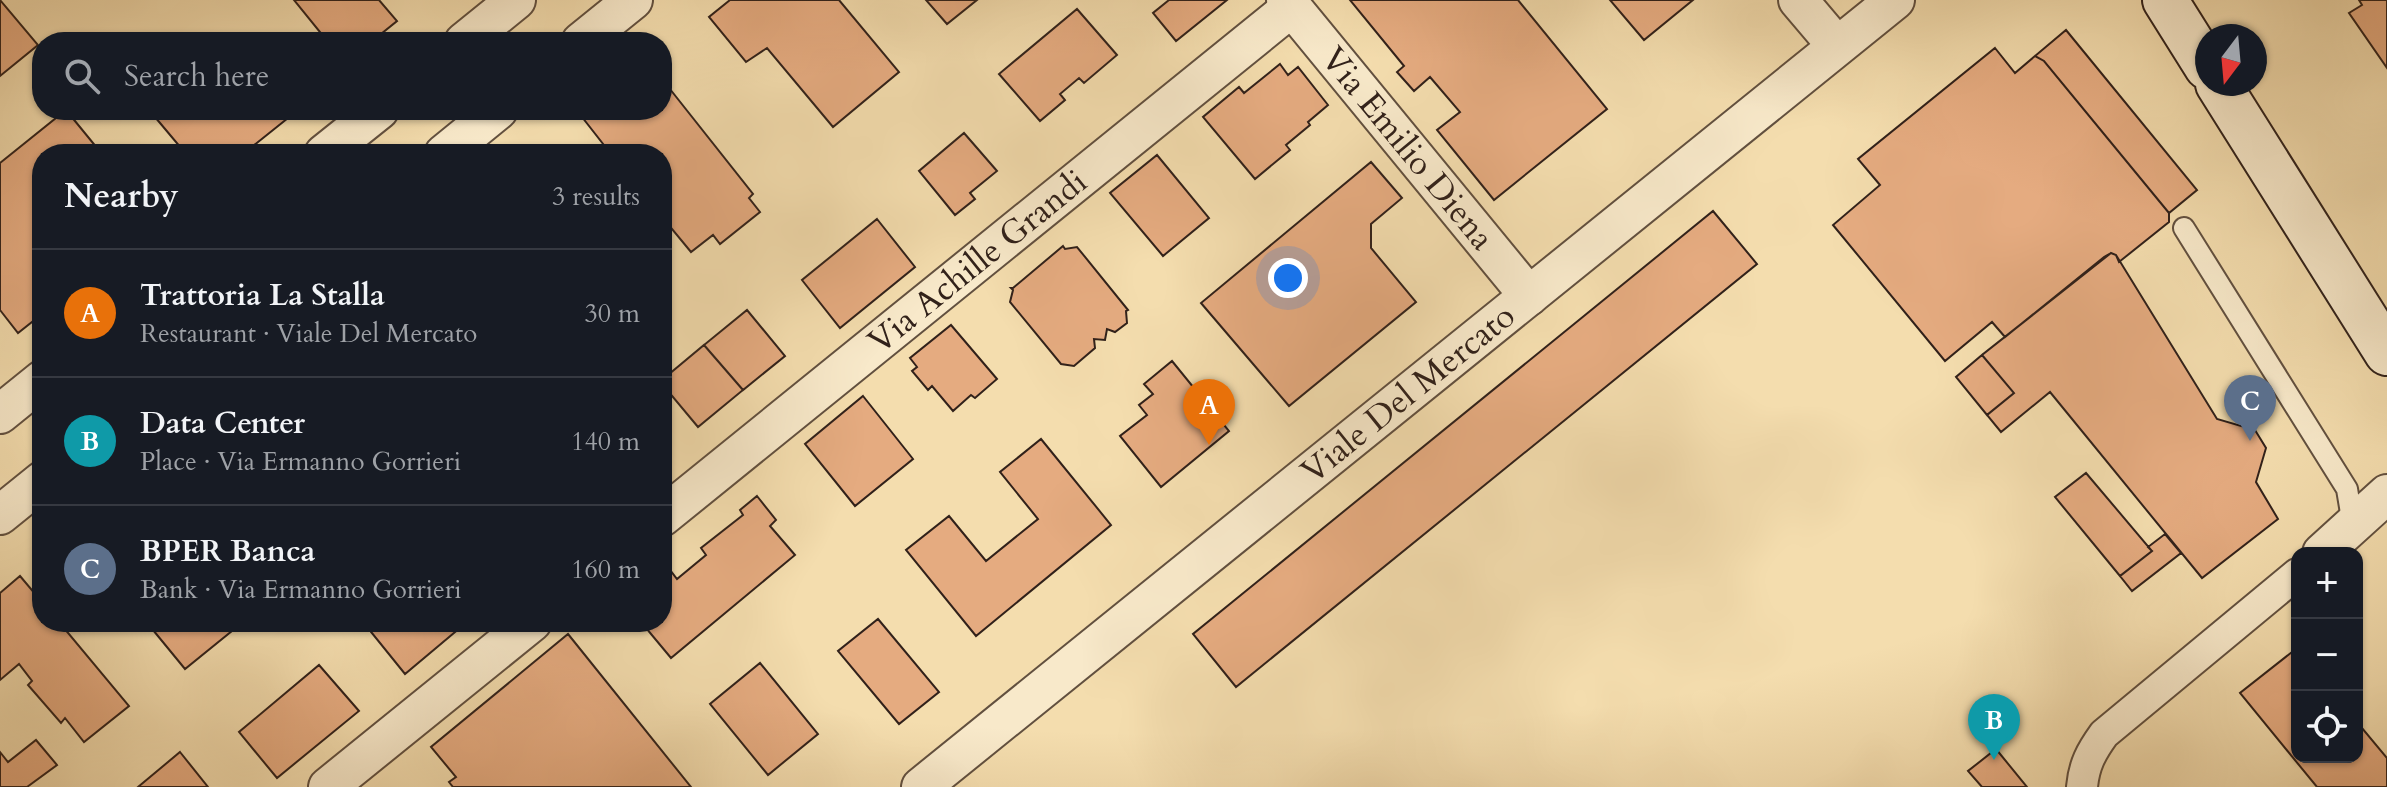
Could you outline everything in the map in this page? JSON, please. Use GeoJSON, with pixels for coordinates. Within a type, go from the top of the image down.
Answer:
{"type":"FeatureCollection","features":[{"type":"Feature","properties":{"kind":"main road"},"geometry":{"type":"LineString","coordinates":[[2165,0],[2195,48]]}},
{"type":"Feature","properties":{"kind":"main road"},"geometry":{"type":"LineString","coordinates":[[2226,96],[2387,353]]}},
{"type":"Feature","properties":{"kind":"street"},"geometry":{"type":"LineString","coordinates":[[476,32],[516,0]]}},
{"type":"Feature","properties":{"kind":"street"},"geometry":{"type":"LineString","coordinates":[[593,32],[633,0]]}},
{"type":"Feature","properties":{"kind":"street"},"geometry":{"type":"LineString","coordinates":[[1798,0],[1837,46]]}},
{"type":"Feature","properties":{"kind":"street","name":"Viale Del Mercato"},"geometry":{"type":"LineString","coordinates":[[921,787],[1895,0]]}},
{"type":"Feature","properties":{"kind":"street","name":"Via Emilio Diena"},"geometry":{"type":"LineString","coordinates":[[1289,4],[1529,296]]}},
{"type":"Feature","properties":{"kind":"street","name":"Via Achille Grandi"},"geometry":{"type":"LineString","coordinates":[[672,509],[1289,4]]}},
{"type":"Feature","properties":{"kind":"street"},"geometry":{"type":"LineString","coordinates":[[336,144],[366,120]]}},
{"type":"Feature","properties":{"kind":"street"},"geometry":{"type":"LineString","coordinates":[[456,144],[486,120]]}},
{"type":"Feature","properties":{"kind":"street"},"geometry":{"type":"LineString","coordinates":[[0,414],[32,388]]}},
{"type":"Feature","properties":{"kind":"street"},"geometry":{"type":"LineString","coordinates":[[0,515],[32,489]]}},
{"type":"Feature","properties":{"kind":"street"},"geometry":{"type":"LineString","coordinates":[[2329,547],[2387,494]]}},
{"type":"Feature","properties":{"kind":"street"},"geometry":{"type":"LineString","coordinates":[[2082,787],[2087,760],[2104,734],[2291,579]]}},
{"type":"Feature","properties":{"kind":"street"},"geometry":{"type":"LineString","coordinates":[[328,787],[520,632]]}},
{"type":"Feature","properties":{"kind":"lane"},"geometry":{"type":"LineString","coordinates":[[2184,228],[2347,489],[2353,525]]}},
{"type":"Feature","properties":{"kind":"building"},"geometry":{"type":"Polygon","coordinates":[[[0,0],[32,38],[32,50],[0,76],[0,0]]]}},
{"type":"Feature","properties":{"kind":"building"},"geometry":{"type":"Polygon","coordinates":[[[294,0],[379,0],[397,21],[383,32],[320,32],[294,0]]]}},
{"type":"Feature","properties":{"kind":"building"},"geometry":{"type":"Polygon","coordinates":[[[730,0],[839,0],[899,72],[833,127],[767,48],[746,62],[709,17],[730,0]]]}},
{"type":"Feature","properties":{"kind":"building"},"geometry":{"type":"Polygon","coordinates":[[[926,0],[977,0],[947,24],[926,0]]]}},
{"type":"Feature","properties":{"kind":"building"},"geometry":{"type":"Polygon","coordinates":[[[1169,0],[1227,0],[1176,41],[1153,13],[1169,0]]]}},
{"type":"Feature","properties":{"kind":"building"},"geometry":{"type":"Polygon","coordinates":[[[1350,0],[1518,0],[1607,109],[1494,200],[1437,130],[1460,112],[1430,77],[1414,91],[1397,72],[1404,66],[1350,0]]]}},
{"type":"Feature","properties":{"kind":"building"},"geometry":{"type":"Polygon","coordinates":[[[1610,0],[1693,0],[1644,40],[1610,0]]]}},
{"type":"Feature","properties":{"kind":"building"},"geometry":{"type":"Polygon","coordinates":[[[2359,0],[2387,0],[2387,68],[2349,13],[2362,5],[2359,0]]]}},
{"type":"Feature","properties":{"kind":"building"},"geometry":{"type":"Polygon","coordinates":[[[1077,9],[1117,55],[1084,83],[1079,78],[1060,94],[1065,100],[1040,121],[999,74],[1077,9]]]}},
{"type":"Feature","properties":{"kind":"building"},"geometry":{"type":"Polygon","coordinates":[[[2066,30],[2197,190],[2169,213],[2044,61],[2035,56],[2066,30]]]}},
{"type":"Feature","properties":{"kind":"building"},"geometry":{"type":"Polygon","coordinates":[[[1995,48],[2015,73],[2035,56],[2044,61],[2169,213],[2169,222],[2119,262],[2116,255],[2111,253],[2104,257],[2005,337],[1992,322],[1945,361],[1833,225],[1880,185],[1858,159],[1995,48]]]}},
{"type":"Feature","properties":{"kind":"building"},"geometry":{"type":"Polygon","coordinates":[[[1280,64],[1288,75],[1298,67],[1328,105],[1286,145],[1290,150],[1255,179],[1203,117],[1239,87],[1244,93],[1280,64]]]}},
{"type":"Feature","properties":{"kind":"building"},"geometry":{"type":"Polygon","coordinates":[[[672,92],[753,194],[749,198],[760,212],[720,244],[713,235],[691,252],[672,229],[672,144],[603,144],[584,120],[672,120],[672,92]]]}},
{"type":"Feature","properties":{"kind":"building"},"geometry":{"type":"Polygon","coordinates":[[[54,120],[74,120],[94,144],[32,144],[32,322],[18,333],[0,310],[0,163],[54,120]]]}},
{"type":"Feature","properties":{"kind":"building"},"geometry":{"type":"Polygon","coordinates":[[[158,120],[286,120],[256,144],[178,144],[158,120]]]}},
{"type":"Feature","properties":{"kind":"building"},"geometry":{"type":"Polygon","coordinates":[[[964,133],[997,171],[970,193],[975,199],[955,215],[919,171],[964,133]]]}},
{"type":"Feature","properties":{"kind":"building"},"geometry":{"type":"Polygon","coordinates":[[[1157,155],[1209,218],[1163,256],[1110,193],[1157,155]]]}},
{"type":"Feature","properties":{"kind":"building"},"geometry":{"type":"Polygon","coordinates":[[[1371,162],[1402,198],[1371,224],[1371,248],[1416,302],[1289,406],[1201,303],[1371,162]]]}},
{"type":"Feature","properties":{"kind":"building"},"geometry":{"type":"Polygon","coordinates":[[[1713,211],[1757,264],[1236,687],[1193,634],[1713,211]]]}},
{"type":"Feature","properties":{"kind":"building"},"geometry":{"type":"Polygon","coordinates":[[[877,219],[915,267],[840,328],[802,280],[877,219]]]}},
{"type":"Feature","properties":{"kind":"building"},"geometry":{"type":"Polygon","coordinates":[[[1063,246],[1065,249],[1077,247],[1128,310],[1127,323],[1115,332],[1107,329],[1105,340],[1094,339],[1095,348],[1074,366],[1061,364],[1010,302],[1011,288],[1063,246]]]}},
{"type":"Feature","properties":{"kind":"building"},"geometry":{"type":"Polygon","coordinates":[[[2111,253],[2116,255],[2217,419],[2255,430],[2266,448],[2256,482],[2278,519],[2202,578],[2050,392],[2001,432],[1987,415],[2014,393],[1982,355],[2111,253]]]}},
{"type":"Feature","properties":{"kind":"building"},"geometry":{"type":"Polygon","coordinates":[[[747,310],[785,356],[743,390],[704,345],[747,310]]]}},
{"type":"Feature","properties":{"kind":"building"},"geometry":{"type":"Polygon","coordinates":[[[951,325],[997,379],[975,398],[971,395],[953,411],[932,386],[928,390],[912,371],[917,367],[910,358],[951,325]]]}},
{"type":"Feature","properties":{"kind":"building"},"geometry":{"type":"Polygon","coordinates":[[[704,345],[743,390],[698,427],[672,396],[672,372],[704,345]]]}},
{"type":"Feature","properties":{"kind":"building"},"geometry":{"type":"Polygon","coordinates":[[[1982,355],[2014,393],[1987,415],[1956,377],[1982,355]]]}},
{"type":"Feature","properties":{"kind":"building"},"geometry":{"type":"Polygon","coordinates":[[[1172,361],[1229,431],[1161,487],[1120,436],[1147,415],[1139,405],[1153,394],[1144,384],[1172,361]]]}},
{"type":"Feature","properties":{"kind":"building"},"geometry":{"type":"Polygon","coordinates":[[[863,396],[913,459],[855,506],[805,444],[863,396]]]}},
{"type":"Feature","properties":{"kind":"building"},"geometry":{"type":"Polygon","coordinates":[[[1041,439],[1111,525],[976,636],[906,550],[949,516],[986,561],[1038,519],[1000,472],[1041,439]]]}},
{"type":"Feature","properties":{"kind":"building"},"geometry":{"type":"Polygon","coordinates":[[[2086,473],[2152,551],[2120,576],[2055,497],[2086,473]]]}},
{"type":"Feature","properties":{"kind":"building"},"geometry":{"type":"Polygon","coordinates":[[[757,496],[776,520],[770,526],[795,555],[671,658],[649,632],[672,632],[672,573],[677,579],[706,555],[701,548],[743,515],[740,510],[757,496]]]}},
{"type":"Feature","properties":{"kind":"building"},"geometry":{"type":"Polygon","coordinates":[[[2165,534],[2181,553],[2132,591],[2120,576],[2152,551],[2148,547],[2165,534]]]}},
{"type":"Feature","properties":{"kind":"building"},"geometry":{"type":"Polygon","coordinates":[[[20,576],[32,590],[32,632],[67,632],[129,706],[84,742],[65,718],[61,723],[28,685],[32,681],[19,664],[0,680],[0,593],[20,576]]]}},
{"type":"Feature","properties":{"kind":"building"},"geometry":{"type":"Polygon","coordinates":[[[878,619],[939,692],[899,724],[838,651],[878,619]]]}},
{"type":"Feature","properties":{"kind":"building"},"geometry":{"type":"Polygon","coordinates":[[[155,632],[231,632],[185,669],[155,632]]]}},
{"type":"Feature","properties":{"kind":"building"},"geometry":{"type":"Polygon","coordinates":[[[371,632],[455,632],[405,674],[371,632]]]}},
{"type":"Feature","properties":{"kind":"building"},"geometry":{"type":"Polygon","coordinates":[[[568,634],[691,787],[453,787],[449,782],[456,777],[431,747],[568,634]]]}},
{"type":"Feature","properties":{"kind":"building"},"geometry":{"type":"Polygon","coordinates":[[[2291,653],[2291,755],[2240,693],[2291,653]]]}},
{"type":"Feature","properties":{"kind":"building"},"geometry":{"type":"Polygon","coordinates":[[[760,663],[818,734],[768,775],[710,704],[760,663]]]}},
{"type":"Feature","properties":{"kind":"building"},"geometry":{"type":"Polygon","coordinates":[[[319,665],[359,711],[277,778],[239,732],[319,665]]]}},
{"type":"Feature","properties":{"kind":"building"},"geometry":{"type":"Polygon","coordinates":[[[2363,729],[2387,758],[2387,787],[2317,787],[2297,763],[2363,763],[2363,729]]]}},
{"type":"Feature","properties":{"kind":"building"},"geometry":{"type":"Polygon","coordinates":[[[36,740],[57,765],[27,787],[0,787],[0,752],[8,762],[36,740]]]}},
{"type":"Feature","properties":{"kind":"building"},"geometry":{"type":"Polygon","coordinates":[[[1996,749],[2027,787],[1982,787],[1968,771],[1996,749]]]}},
{"type":"Feature","properties":{"kind":"building"},"geometry":{"type":"Polygon","coordinates":[[[180,752],[208,787],[138,787],[180,752]]]}},
{"type":"Feature","properties":{"kind":"place","name":"BPER Banca"},"geometry":{"type":"Point","coordinates":[2250,441]}},
{"type":"Feature","properties":{"kind":"place","name":"Trattoria La Stalla"},"geometry":{"type":"Point","coordinates":[1209,445]}},
{"type":"Feature","properties":{"kind":"place","name":"Data Center"},"geometry":{"type":"Point","coordinates":[1994,760]}}]}
